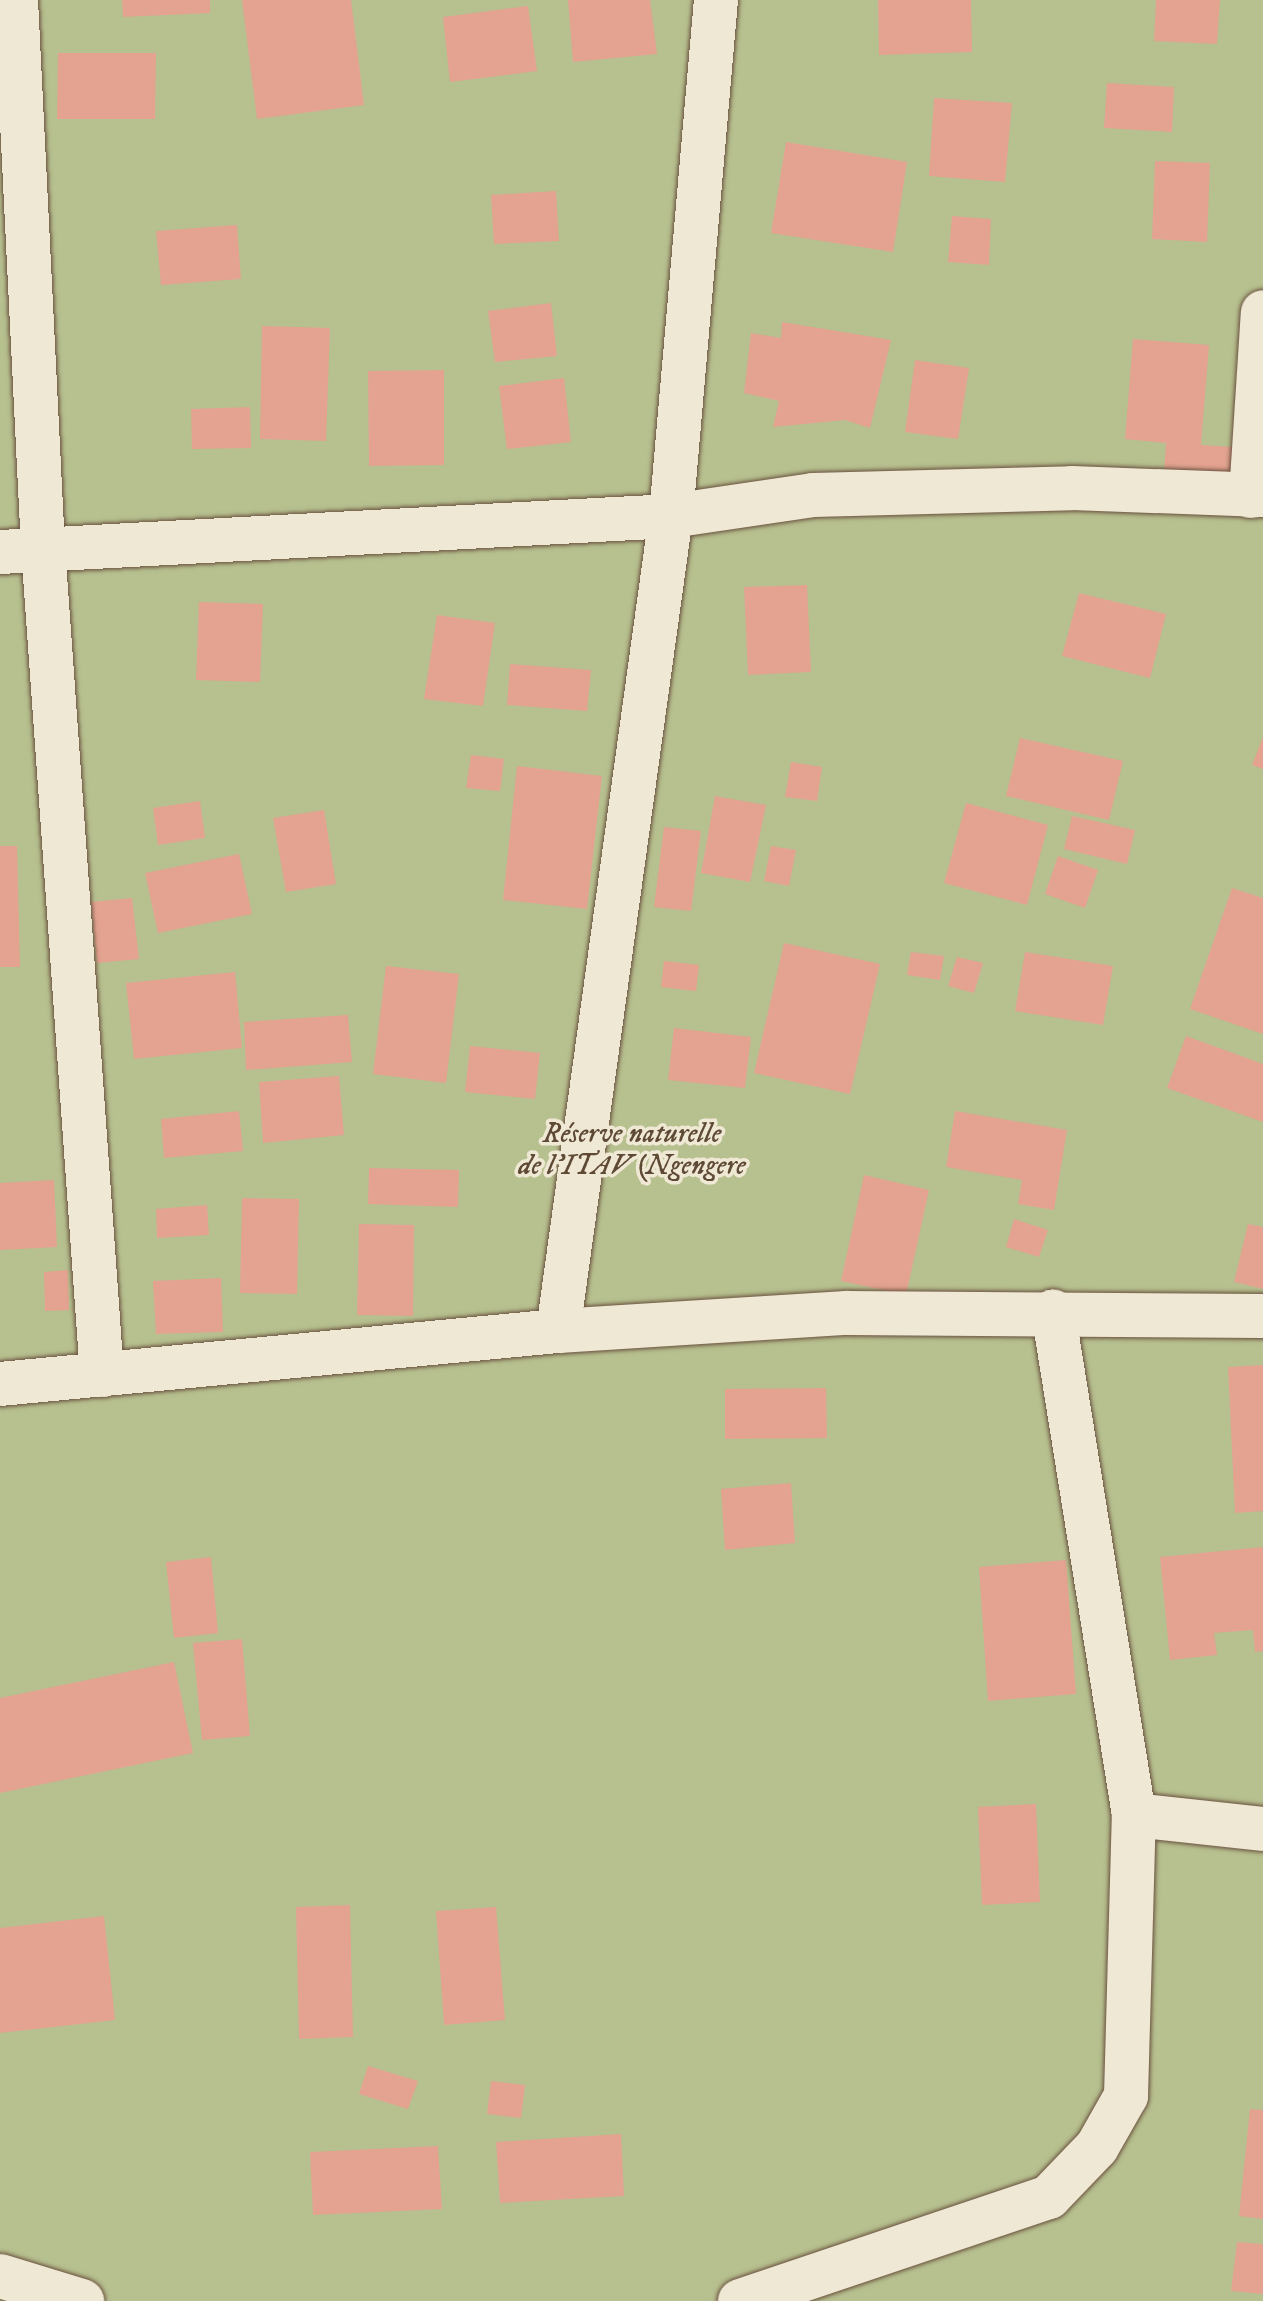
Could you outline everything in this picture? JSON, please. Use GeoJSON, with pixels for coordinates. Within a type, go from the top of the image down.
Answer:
{"type":"FeatureCollection","features":[{"type":"Feature","properties":{"kind":"street"},"geometry":{"type":"LineString","coordinates":[[16,0],[43,548],[102,1375]]}},
{"type":"Feature","properties":{"kind":"street"},"geometry":{"type":"LineString","coordinates":[[558,1331],[671,516],[716,0]]}},
{"type":"Feature","properties":{"kind":"street"},"geometry":{"type":"LineString","coordinates":[[0,552],[671,516],[828,494],[1072,488],[1257,495],[1263,312]]}},
{"type":"Feature","properties":{"kind":"street"},"geometry":{"type":"LineString","coordinates":[[740,2301],[1049,2197],[1097,2147],[1126,2096],[1134,1815],[1053,1311]]}},
{"type":"Feature","properties":{"kind":"street"},"geometry":{"type":"LineString","coordinates":[[0,1384],[558,1331],[846,1313],[1053,1311],[1263,1316]]}},
{"type":"Feature","properties":{"kind":"street"},"geometry":{"type":"LineString","coordinates":[[1134,1815],[1263,1829]]}},
{"type":"Feature","properties":{"kind":"street"},"geometry":{"type":"LineString","coordinates":[[0,2276],[82,2301]]}},
{"type":"Feature","properties":{"kind":"green space","name":"Réserve naturelle de l'ITAV (Ngengere"},"geometry":{"type":"Polygon","coordinates":[[[0,0],[1263,0],[1263,2301],[0,2301],[0,0]]]}},
{"type":"Feature","properties":{"kind":"building"},"geometry":{"type":"Polygon","coordinates":[[[122,0],[210,0],[210,13],[123,17],[122,0]]]}},
{"type":"Feature","properties":{"kind":"building"},"geometry":{"type":"Polygon","coordinates":[[[242,0],[351,0],[364,105],[257,119],[242,0]]]}},
{"type":"Feature","properties":{"kind":"building"},"geometry":{"type":"Polygon","coordinates":[[[568,0],[650,0],[657,54],[573,62],[568,0]]]}},
{"type":"Feature","properties":{"kind":"building"},"geometry":{"type":"Polygon","coordinates":[[[878,0],[971,0],[972,52],[879,55],[878,0]]]}},
{"type":"Feature","properties":{"kind":"building"},"geometry":{"type":"Polygon","coordinates":[[[1156,0],[1220,0],[1217,44],[1154,41],[1156,0]]]}},
{"type":"Feature","properties":{"kind":"building"},"geometry":{"type":"Polygon","coordinates":[[[528,6],[537,71],[450,82],[443,17],[528,6]]]}},
{"type":"Feature","properties":{"kind":"building"},"geometry":{"type":"Polygon","coordinates":[[[58,53],[156,53],[155,119],[57,119],[58,53]]]}},
{"type":"Feature","properties":{"kind":"building"},"geometry":{"type":"Polygon","coordinates":[[[1107,83],[1174,87],[1172,132],[1104,128],[1107,83]]]}},
{"type":"Feature","properties":{"kind":"building"},"geometry":{"type":"Polygon","coordinates":[[[934,98],[1012,103],[1005,182],[929,176],[934,98]]]}},
{"type":"Feature","properties":{"kind":"building"},"geometry":{"type":"Polygon","coordinates":[[[786,142],[907,162],[893,252],[771,233],[786,142]]]}},
{"type":"Feature","properties":{"kind":"building"},"geometry":{"type":"Polygon","coordinates":[[[1155,161],[1210,163],[1207,242],[1152,239],[1155,161]]]}},
{"type":"Feature","properties":{"kind":"building"},"geometry":{"type":"Polygon","coordinates":[[[556,191],[559,241],[494,244],[491,195],[556,191]]]}},
{"type":"Feature","properties":{"kind":"building"},"geometry":{"type":"Polygon","coordinates":[[[952,216],[991,219],[989,265],[948,262],[952,216]]]}},
{"type":"Feature","properties":{"kind":"building"},"geometry":{"type":"Polygon","coordinates":[[[237,225],[241,279],[161,285],[156,231],[237,225]]]}},
{"type":"Feature","properties":{"kind":"building"},"geometry":{"type":"Polygon","coordinates":[[[551,303],[557,356],[495,362],[488,311],[551,303]]]}},
{"type":"Feature","properties":{"kind":"building"},"geometry":{"type":"Polygon","coordinates":[[[782,322],[891,340],[870,428],[845,420],[773,427],[779,401],[744,393],[751,333],[781,338],[782,322]]]}},
{"type":"Feature","properties":{"kind":"building"},"geometry":{"type":"Polygon","coordinates":[[[262,326],[330,328],[326,441],[260,439],[262,326]]]}},
{"type":"Feature","properties":{"kind":"building"},"geometry":{"type":"Polygon","coordinates":[[[1133,339],[1209,345],[1201,445],[1233,447],[1230,477],[1164,473],[1166,443],[1125,439],[1133,339]]]}},
{"type":"Feature","properties":{"kind":"building"},"geometry":{"type":"Polygon","coordinates":[[[915,360],[969,368],[958,439],[905,432],[915,360]]]}},
{"type":"Feature","properties":{"kind":"building"},"geometry":{"type":"Polygon","coordinates":[[[444,370],[444,465],[369,466],[368,371],[444,370]]]}},
{"type":"Feature","properties":{"kind":"building"},"geometry":{"type":"Polygon","coordinates":[[[564,378],[571,442],[507,449],[499,386],[564,378]]]}},
{"type":"Feature","properties":{"kind":"building"},"geometry":{"type":"Polygon","coordinates":[[[250,407],[251,448],[192,449],[191,409],[250,407]]]}},
{"type":"Feature","properties":{"kind":"building"},"geometry":{"type":"Polygon","coordinates":[[[807,585],[811,672],[748,675],[744,587],[807,585]]]}},
{"type":"Feature","properties":{"kind":"building"},"geometry":{"type":"Polygon","coordinates":[[[1079,593],[1166,614],[1150,678],[1062,656],[1079,593]]]}},
{"type":"Feature","properties":{"kind":"building"},"geometry":{"type":"Polygon","coordinates":[[[199,602],[263,604],[260,682],[196,680],[199,602]]]}},
{"type":"Feature","properties":{"kind":"building"},"geometry":{"type":"Polygon","coordinates":[[[437,615],[495,623],[483,706],[424,699],[437,615]]]}},
{"type":"Feature","properties":{"kind":"building"},"geometry":{"type":"Polygon","coordinates":[[[510,664],[591,670],[587,711],[507,705],[510,664]]]}},
{"type":"Feature","properties":{"kind":"building"},"geometry":{"type":"Polygon","coordinates":[[[1263,737],[1263,769],[1252,765],[1263,737]]]}},
{"type":"Feature","properties":{"kind":"building"},"geometry":{"type":"Polygon","coordinates":[[[1020,738],[1123,761],[1109,820],[1006,796],[1020,738]]]}},
{"type":"Feature","properties":{"kind":"building"},"geometry":{"type":"Polygon","coordinates":[[[471,755],[504,759],[500,791],[466,788],[471,755]]]}},
{"type":"Feature","properties":{"kind":"building"},"geometry":{"type":"Polygon","coordinates":[[[791,762],[822,767],[817,801],[785,797],[791,762]]]}},
{"type":"Feature","properties":{"kind":"building"},"geometry":{"type":"Polygon","coordinates":[[[517,766],[602,776],[587,909],[503,900],[517,766]]]}},
{"type":"Feature","properties":{"kind":"building"},"geometry":{"type":"Polygon","coordinates":[[[715,796],[766,805],[750,882],[701,873],[715,796]]]}},
{"type":"Feature","properties":{"kind":"building"},"geometry":{"type":"Polygon","coordinates":[[[200,801],[205,838],[158,845],[153,808],[200,801]]]}},
{"type":"Feature","properties":{"kind":"building"},"geometry":{"type":"Polygon","coordinates":[[[966,803],[1048,825],[1027,905],[944,883],[966,803]]]}},
{"type":"Feature","properties":{"kind":"building"},"geometry":{"type":"Polygon","coordinates":[[[324,810],[336,884],[286,892],[273,818],[324,810]]]}},
{"type":"Feature","properties":{"kind":"building"},"geometry":{"type":"Polygon","coordinates":[[[1072,816],[1135,830],[1127,864],[1064,849],[1072,816]]]}},
{"type":"Feature","properties":{"kind":"building"},"geometry":{"type":"Polygon","coordinates":[[[664,827],[701,831],[691,911],[654,907],[664,827]]]}},
{"type":"Feature","properties":{"kind":"building"},"geometry":{"type":"Polygon","coordinates":[[[0,846],[17,846],[20,967],[0,967],[0,846]]]}},
{"type":"Feature","properties":{"kind":"building"},"geometry":{"type":"Polygon","coordinates":[[[771,846],[796,850],[789,886],[764,881],[771,846]]]}},
{"type":"Feature","properties":{"kind":"building"},"geometry":{"type":"Polygon","coordinates":[[[239,854],[252,914],[158,933],[145,873],[239,854]]]}},
{"type":"Feature","properties":{"kind":"building"},"geometry":{"type":"Polygon","coordinates":[[[1058,856],[1098,870],[1085,908],[1045,894],[1058,856]]]}},
{"type":"Feature","properties":{"kind":"building"},"geometry":{"type":"Polygon","coordinates":[[[1232,888],[1263,898],[1263,1034],[1190,1009],[1232,888]]]}},
{"type":"Feature","properties":{"kind":"building"},"geometry":{"type":"Polygon","coordinates":[[[132,898],[139,959],[97,963],[91,902],[132,898]]]}},
{"type":"Feature","properties":{"kind":"building"},"geometry":{"type":"Polygon","coordinates":[[[784,943],[880,964],[850,1094],[754,1073],[784,943]]]}},
{"type":"Feature","properties":{"kind":"building"},"geometry":{"type":"Polygon","coordinates":[[[911,952],[944,956],[940,980],[907,975],[911,952]]]}},
{"type":"Feature","properties":{"kind":"building"},"geometry":{"type":"Polygon","coordinates":[[[1025,952],[1113,966],[1103,1025],[1015,1011],[1025,952]]]}},
{"type":"Feature","properties":{"kind":"building"},"geometry":{"type":"Polygon","coordinates":[[[957,957],[983,963],[974,993],[948,986],[957,957]]]}},
{"type":"Feature","properties":{"kind":"building"},"geometry":{"type":"Polygon","coordinates":[[[664,961],[699,965],[696,991],[661,987],[664,961]]]}},
{"type":"Feature","properties":{"kind":"building"},"geometry":{"type":"Polygon","coordinates":[[[386,966],[459,974],[446,1083],[373,1074],[386,966]]]}},
{"type":"Feature","properties":{"kind":"building"},"geometry":{"type":"Polygon","coordinates":[[[235,972],[242,1048],[134,1059],[126,983],[235,972]]]}},
{"type":"Feature","properties":{"kind":"building"},"geometry":{"type":"Polygon","coordinates":[[[348,1015],[352,1062],[246,1070],[244,1022],[348,1015]]]}},
{"type":"Feature","properties":{"kind":"building"},"geometry":{"type":"Polygon","coordinates":[[[674,1028],[751,1037],[745,1088],[668,1080],[674,1028]]]}},
{"type":"Feature","properties":{"kind":"building"},"geometry":{"type":"Polygon","coordinates":[[[1186,1036],[1263,1064],[1263,1122],[1167,1088],[1186,1036]]]}},
{"type":"Feature","properties":{"kind":"building"},"geometry":{"type":"Polygon","coordinates":[[[470,1046],[540,1053],[535,1099],[465,1092],[470,1046]]]}},
{"type":"Feature","properties":{"kind":"building"},"geometry":{"type":"Polygon","coordinates":[[[339,1076],[344,1135],[263,1143],[259,1082],[339,1076]]]}},
{"type":"Feature","properties":{"kind":"building"},"geometry":{"type":"Polygon","coordinates":[[[239,1111],[243,1151],[164,1158],[161,1119],[239,1111]]]}},
{"type":"Feature","properties":{"kind":"building"},"geometry":{"type":"Polygon","coordinates":[[[955,1111],[1067,1130],[1054,1210],[1018,1204],[1022,1180],[946,1167],[955,1111]]]}},
{"type":"Feature","properties":{"kind":"building"},"geometry":{"type":"Polygon","coordinates":[[[369,1168],[459,1170],[458,1207],[368,1204],[369,1168]]]}},
{"type":"Feature","properties":{"kind":"building"},"geometry":{"type":"Polygon","coordinates":[[[864,1175],[929,1190],[906,1295],[841,1281],[864,1175]]]}},
{"type":"Feature","properties":{"kind":"building"},"geometry":{"type":"Polygon","coordinates":[[[54,1180],[57,1247],[0,1250],[0,1183],[54,1180]]]}},
{"type":"Feature","properties":{"kind":"building"},"geometry":{"type":"Polygon","coordinates":[[[242,1198],[299,1199],[297,1294],[240,1293],[242,1198]]]}},
{"type":"Feature","properties":{"kind":"building"},"geometry":{"type":"Polygon","coordinates":[[[207,1205],[209,1235],[157,1238],[156,1209],[207,1205]]]}},
{"type":"Feature","properties":{"kind":"building"},"geometry":{"type":"Polygon","coordinates":[[[1014,1219],[1048,1230],[1039,1257],[1006,1247],[1014,1219]]]}},
{"type":"Feature","properties":{"kind":"building"},"geometry":{"type":"Polygon","coordinates":[[[359,1224],[414,1225],[413,1316],[357,1315],[359,1224]]]}},
{"type":"Feature","properties":{"kind":"building"},"geometry":{"type":"Polygon","coordinates":[[[1248,1224],[1263,1227],[1263,1289],[1234,1282],[1248,1224]]]}},
{"type":"Feature","properties":{"kind":"building"},"geometry":{"type":"Polygon","coordinates":[[[68,1270],[69,1310],[45,1311],[44,1272],[68,1270]]]}},
{"type":"Feature","properties":{"kind":"building"},"geometry":{"type":"Polygon","coordinates":[[[221,1278],[223,1332],[156,1334],[153,1281],[221,1278]]]}},
{"type":"Feature","properties":{"kind":"building"},"geometry":{"type":"Polygon","coordinates":[[[1263,1365],[1263,1511],[1235,1513],[1228,1367],[1263,1365]]]}},
{"type":"Feature","properties":{"kind":"building"},"geometry":{"type":"Polygon","coordinates":[[[826,1388],[827,1438],[725,1439],[725,1389],[826,1388]]]}},
{"type":"Feature","properties":{"kind":"building"},"geometry":{"type":"Polygon","coordinates":[[[791,1483],[795,1543],[725,1550],[721,1489],[791,1483]]]}},
{"type":"Feature","properties":{"kind":"building"},"geometry":{"type":"Polygon","coordinates":[[[1263,1547],[1263,1651],[1255,1652],[1253,1630],[1214,1633],[1217,1655],[1170,1660],[1160,1557],[1263,1547]]]}},
{"type":"Feature","properties":{"kind":"building"},"geometry":{"type":"Polygon","coordinates":[[[211,1557],[218,1633],[174,1638],[166,1562],[211,1557]]]}},
{"type":"Feature","properties":{"kind":"building"},"geometry":{"type":"Polygon","coordinates":[[[1066,1560],[1076,1694],[988,1701],[979,1567],[1066,1560]]]}},
{"type":"Feature","properties":{"kind":"building"},"geometry":{"type":"Polygon","coordinates":[[[242,1639],[250,1736],[202,1740],[193,1643],[242,1639]]]}},
{"type":"Feature","properties":{"kind":"building"},"geometry":{"type":"Polygon","coordinates":[[[174,1662],[193,1753],[0,1793],[0,1698],[174,1662]]]}},
{"type":"Feature","properties":{"kind":"building"},"geometry":{"type":"Polygon","coordinates":[[[1036,1804],[1040,1902],[982,1905],[978,1807],[1036,1804]]]}},
{"type":"Feature","properties":{"kind":"building"},"geometry":{"type":"Polygon","coordinates":[[[350,1905],[353,2037],[299,2039],[296,1907],[350,1905]]]}},
{"type":"Feature","properties":{"kind":"building"},"geometry":{"type":"Polygon","coordinates":[[[496,1907],[505,2020],[444,2025],[436,1911],[496,1907]]]}},
{"type":"Feature","properties":{"kind":"building"},"geometry":{"type":"Polygon","coordinates":[[[104,1916],[115,2020],[0,2033],[0,1928],[104,1916]]]}},
{"type":"Feature","properties":{"kind":"building"},"geometry":{"type":"Polygon","coordinates":[[[368,2066],[418,2081],[408,2109],[359,2094],[368,2066]]]}},
{"type":"Feature","properties":{"kind":"building"},"geometry":{"type":"Polygon","coordinates":[[[491,2081],[525,2085],[521,2118],[487,2114],[491,2081]]]}},
{"type":"Feature","properties":{"kind":"building"},"geometry":{"type":"Polygon","coordinates":[[[1250,2109],[1263,2110],[1263,2219],[1239,2216],[1250,2109]]]}},
{"type":"Feature","properties":{"kind":"building"},"geometry":{"type":"Polygon","coordinates":[[[621,2134],[624,2196],[500,2203],[496,2142],[621,2134]]]}},
{"type":"Feature","properties":{"kind":"building"},"geometry":{"type":"Polygon","coordinates":[[[438,2146],[442,2209],[313,2215],[310,2152],[438,2146]]]}},
{"type":"Feature","properties":{"kind":"building"},"geometry":{"type":"Polygon","coordinates":[[[1237,2242],[1263,2244],[1263,2294],[1231,2291],[1237,2242]]]}}]}
